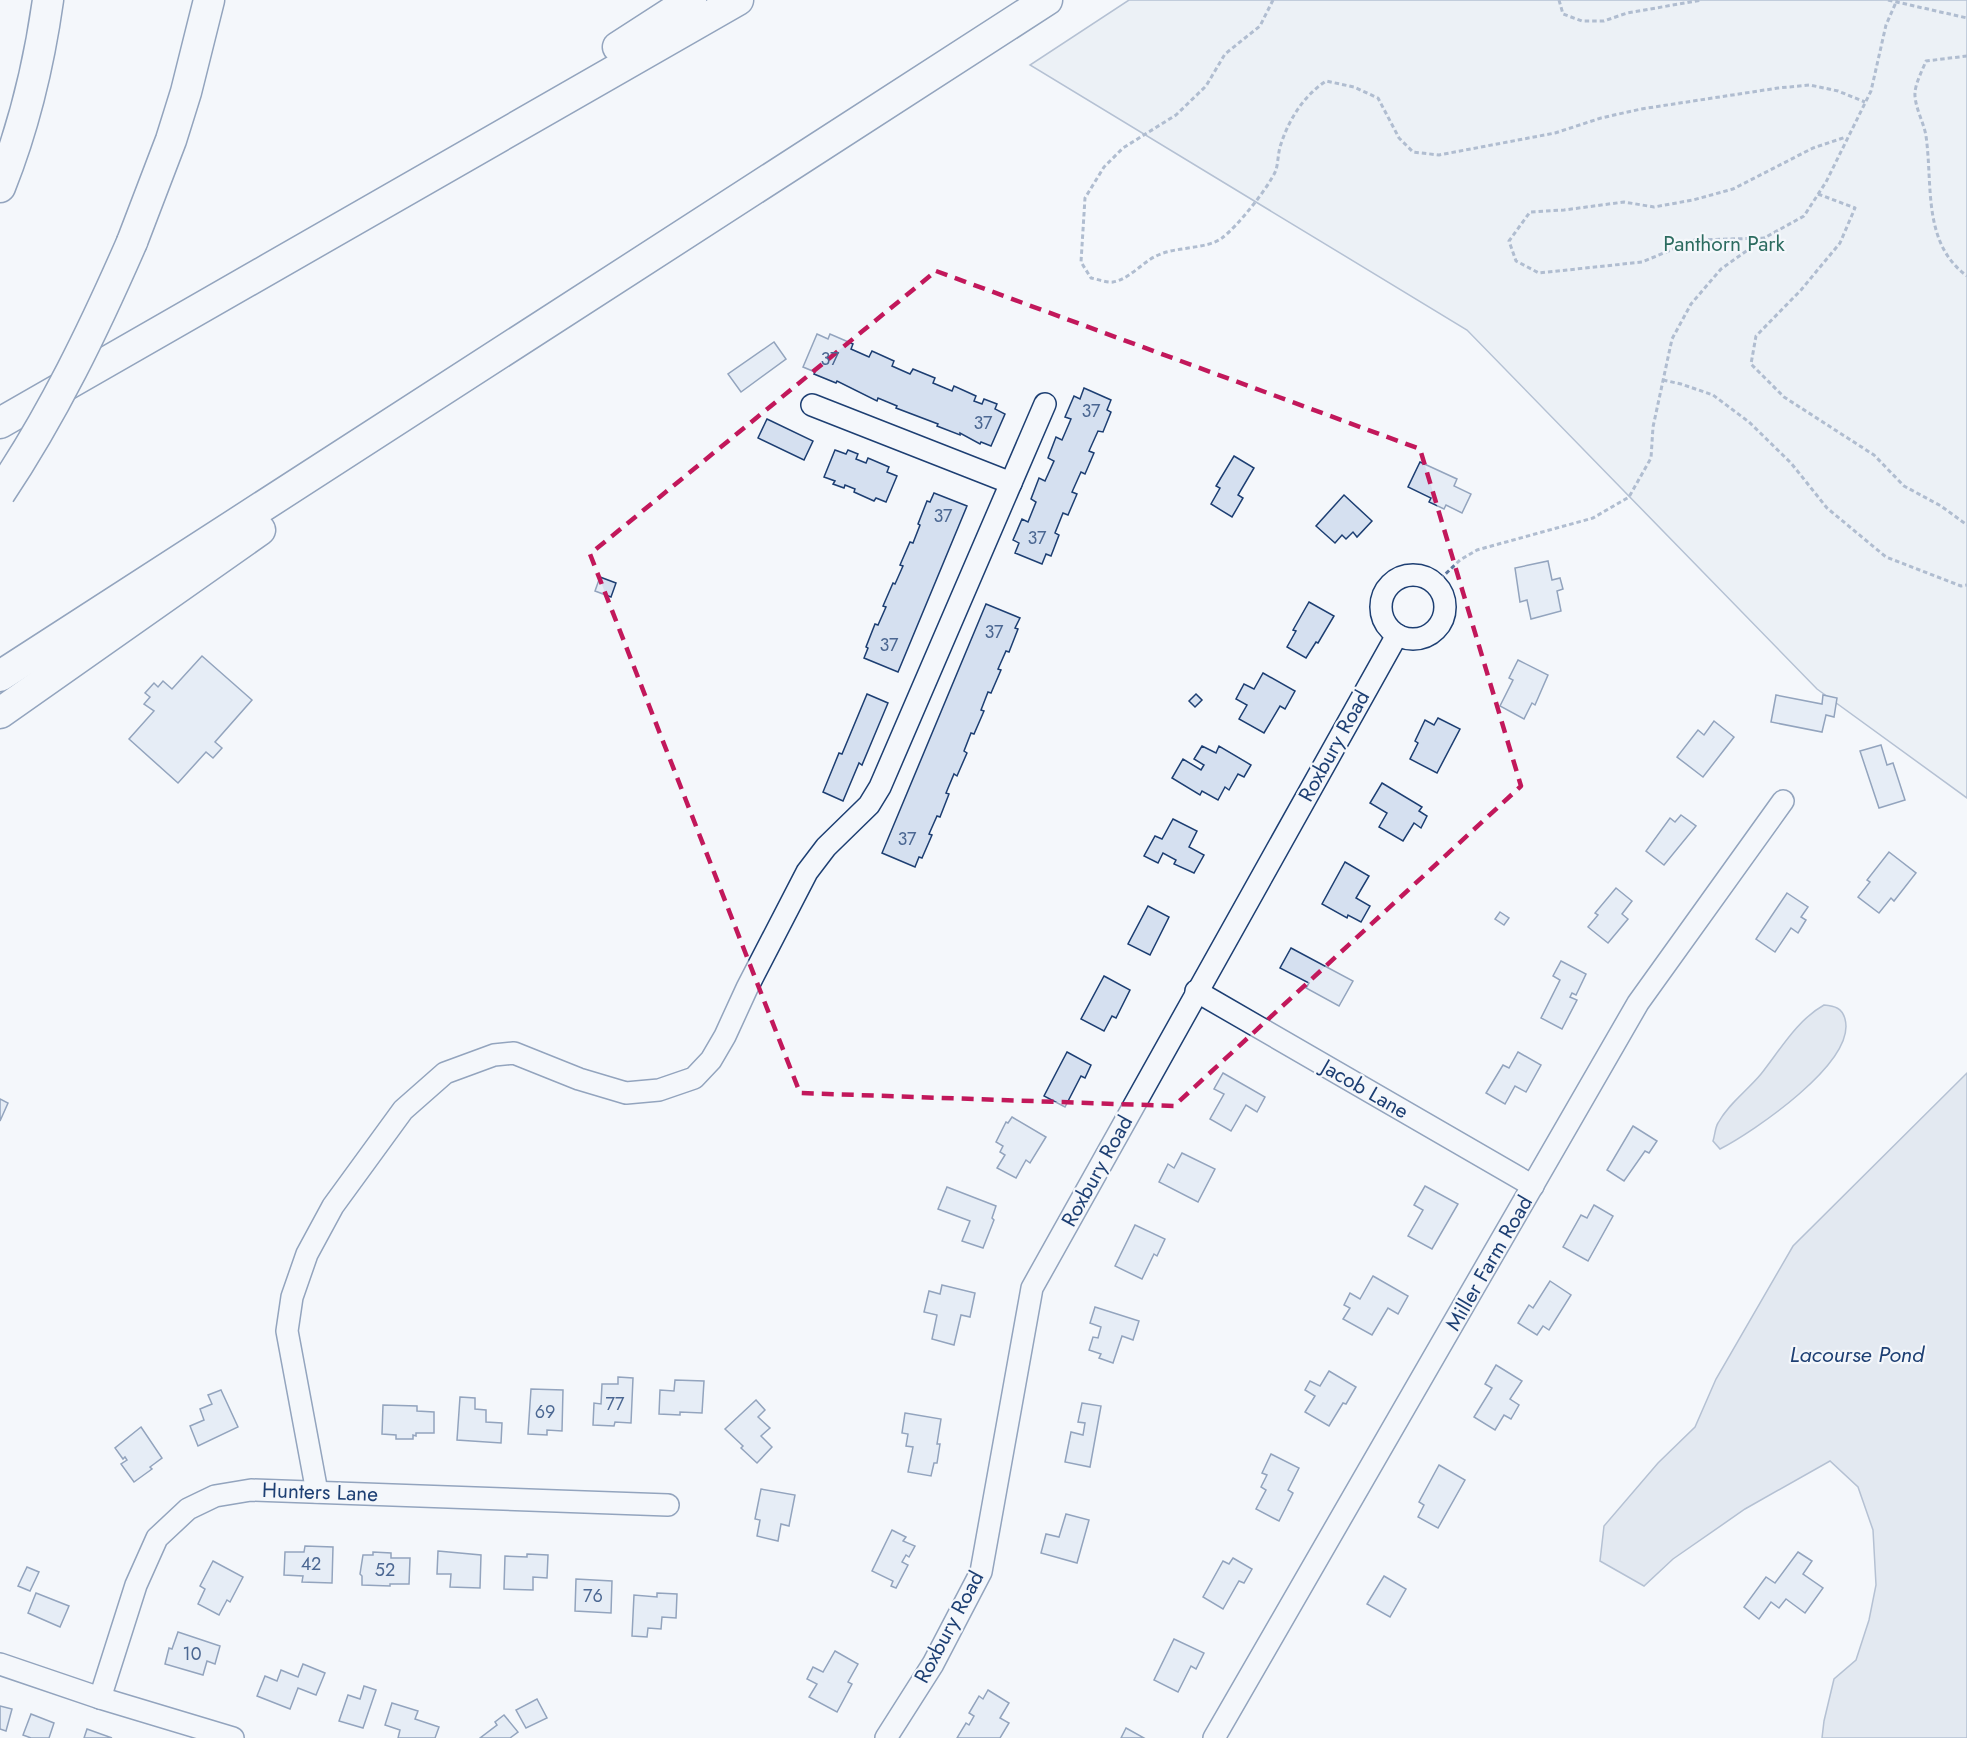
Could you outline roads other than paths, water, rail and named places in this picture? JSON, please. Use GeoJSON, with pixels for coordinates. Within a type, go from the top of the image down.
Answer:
{"type":"FeatureCollection","features":[{"type":"Feature","properties":{"kind":"highway"},"geometry":{"type":"LineString","coordinates":[[0,187],[21,128],[34,80],[48,0]]}},
{"type":"Feature","properties":{"kind":"highway"},"geometry":{"type":"LineString","coordinates":[[0,493],[60,393],[132,242],[171,140],[186,92],[209,0]]}},
{"type":"Feature","properties":{"kind":"highway"},"geometry":{"type":"LineString","coordinates":[[310,246],[691,0]]}},
{"type":"Feature","properties":{"kind":"highway"},"geometry":{"type":"LineString","coordinates":[[0,423],[738,0]]}},
{"type":"Feature","properties":{"kind":"highway"},"geometry":{"type":"LineString","coordinates":[[0,676],[1047,0]]}},
{"type":"Feature","properties":{"kind":"highway"},"geometry":{"type":"LineString","coordinates":[[0,713],[264,527],[441,390]]}},
{"type":"Feature","properties":{"kind":"street"},"geometry":{"type":"LineString","coordinates":[[317,1492],[288,1331],[292,1296],[307,1254],[333,1206],[403,1110],[445,1073],[474,1061],[494,1055],[514,1053],[579,1079],[626,1093],[659,1090],[694,1078],[711,1060],[807,872],[826,847],[869,805],[880,787],[1045,404]]}},
{"type":"Feature","properties":{"kind":"street"},"geometry":{"type":"LineString","coordinates":[[812,405],[1011,483]]}},
{"type":"Feature","properties":{"kind":"street"},"geometry":{"type":"LineString","coordinates":[[1412,575],[1427,578],[1441,591],[1445,603],[1444,616],[1438,628],[1419,639],[1397,635],[1388,627],[1382,614],[1382,599],[1387,588],[1397,579],[1412,575]]}},
{"type":"Feature","properties":{"kind":"street","name":"Roxbury Road"},"geometry":{"type":"LineString","coordinates":[[886,1738],[933,1664],[981,1572],[1032,1288],[1397,635]]}},
{"type":"Feature","properties":{"kind":"street","name":"Miller Farm Road"},"geometry":{"type":"LineString","coordinates":[[1214,1738],[1638,1003],[1783,801]]}},
{"type":"Feature","properties":{"kind":"street","name":"Jacob Lane"},"geometry":{"type":"LineString","coordinates":[[1197,991],[1533,1186]]}},
{"type":"Feature","properties":{"kind":"street","name":"Hunters Lane"},"geometry":{"type":"LineString","coordinates":[[99,1698],[136,1585],[157,1538],[188,1509],[215,1496],[251,1490],[668,1505]]}},
{"type":"Feature","properties":{"kind":"street"},"geometry":{"type":"LineString","coordinates":[[0,1664],[99,1698],[233,1738]]}},
{"type":"Feature","properties":{"kind":"water"},"geometry":{"type":"Polygon","coordinates":[[[1824,1005],[1838,1008],[1845,1019],[1844,1036],[1835,1055],[1819,1075],[1777,1112],[1720,1149],[1713,1141],[1722,1116],[1761,1074],[1797,1027],[1824,1005]]]}},
{"type":"Feature","properties":{"kind":"water","name":"Lacourse Pond"},"geometry":{"type":"Polygon","coordinates":[[[1967,1073],[1967,1738],[1822,1738],[1834,1679],[1856,1660],[1869,1620],[1876,1585],[1873,1530],[1858,1487],[1830,1461],[1745,1509],[1673,1559],[1644,1586],[1600,1561],[1604,1526],[1658,1463],[1695,1427],[1716,1379],[1793,1246],[1967,1073]]]}},
{"type":"Feature","properties":{"kind":"park label","name":"Panthorn Park"},"geometry":{"type":"Point","coordinates":[1724,244]}}]}
